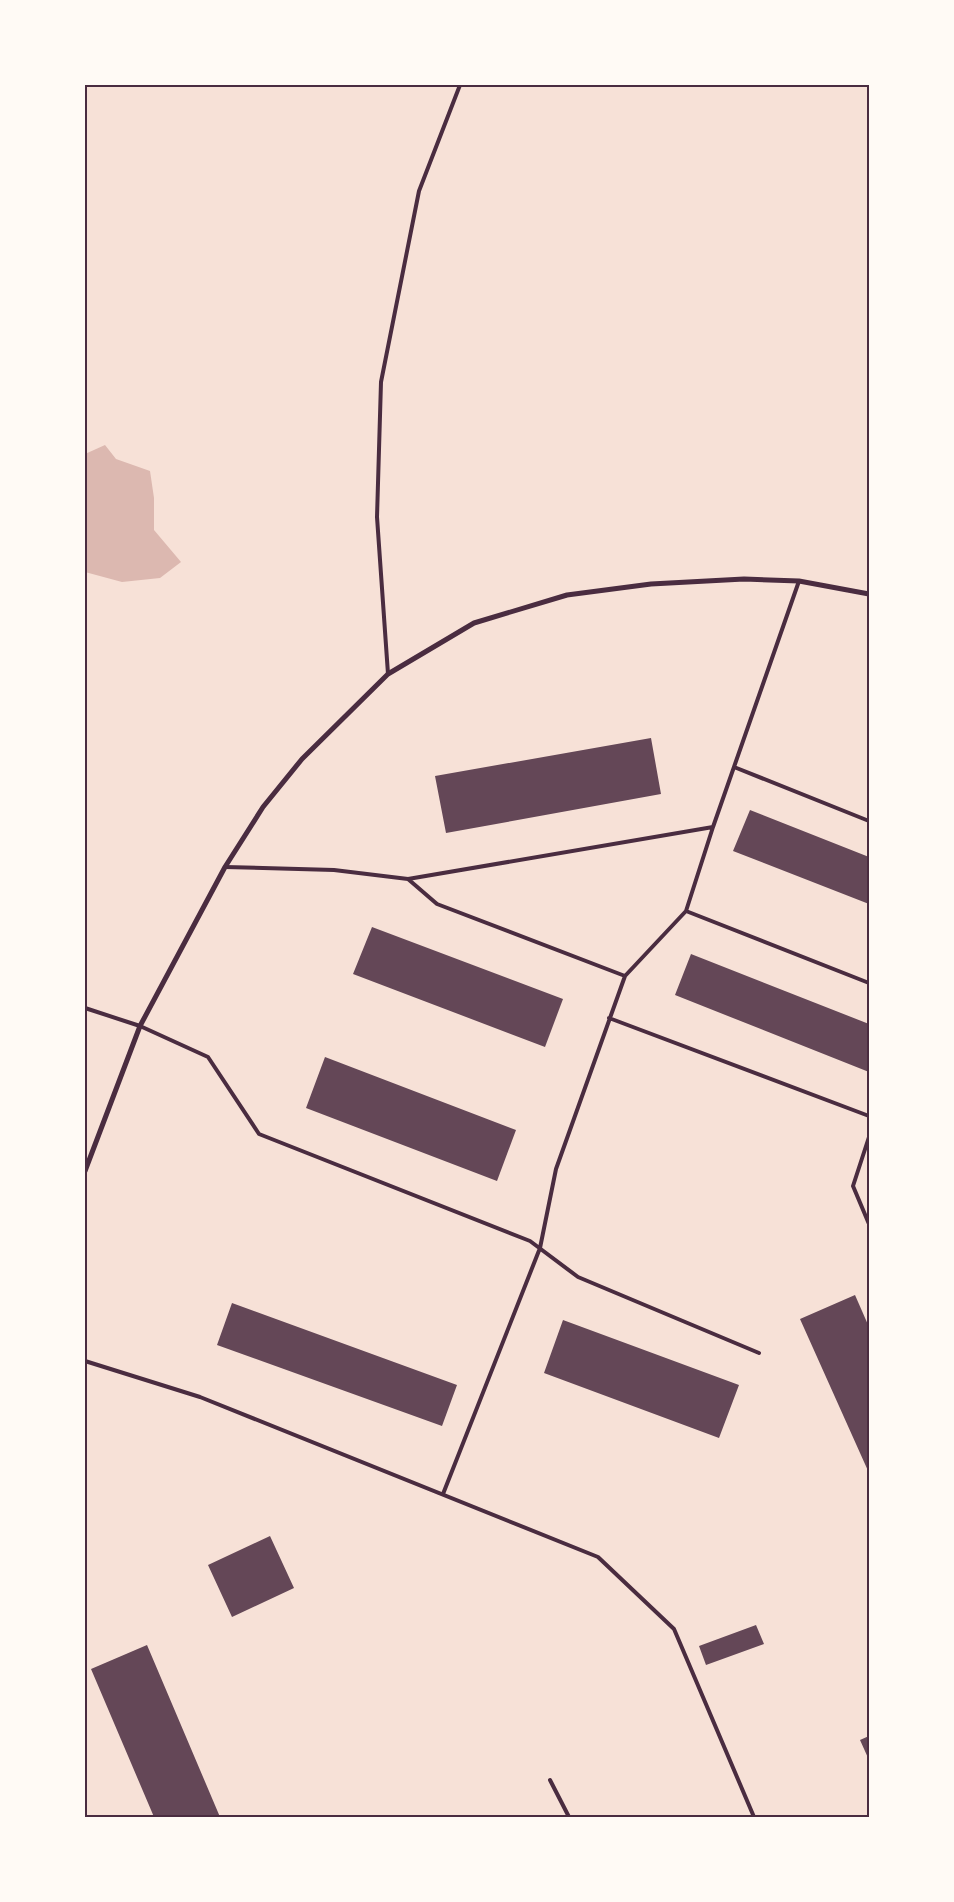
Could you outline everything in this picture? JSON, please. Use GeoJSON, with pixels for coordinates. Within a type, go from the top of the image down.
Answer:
{"type":"FeatureCollection","features":[{"type":"Feature","properties":{"kind":"street"},"geometry":{"type":"LineString","coordinates":[[85,1171],[140,1026],[225,867],[263,807],[302,759],[388,674],[474,623],[567,595],[651,584],[744,579],[799,581],[869,594]]}},
{"type":"Feature","properties":{"kind":"lane"},"geometry":{"type":"LineString","coordinates":[[388,674],[377,517],[381,382],[419,191],[460,85]]}},
{"type":"Feature","properties":{"kind":"lane"},"geometry":{"type":"LineString","coordinates":[[443,1494],[540,1248],[556,1169],[625,976],[686,911],[713,827],[799,581]]}},
{"type":"Feature","properties":{"kind":"lane"},"geometry":{"type":"LineString","coordinates":[[734,767],[869,821]]}},
{"type":"Feature","properties":{"kind":"lane"},"geometry":{"type":"LineString","coordinates":[[225,867],[334,870],[408,879],[713,827]]}},
{"type":"Feature","properties":{"kind":"lane"},"geometry":{"type":"LineString","coordinates":[[408,879],[437,904],[625,976]]}},
{"type":"Feature","properties":{"kind":"lane"},"geometry":{"type":"LineString","coordinates":[[686,911],[869,983]]}},
{"type":"Feature","properties":{"kind":"lane"},"geometry":{"type":"LineString","coordinates":[[85,1008],[140,1026],[208,1057],[259,1134],[530,1241],[578,1277],[760,1353]]}},
{"type":"Feature","properties":{"kind":"lane"},"geometry":{"type":"LineString","coordinates":[[609,1018],[869,1116]]}},
{"type":"Feature","properties":{"kind":"lane"},"geometry":{"type":"LineString","coordinates":[[869,1137],[853,1186],[869,1224]]}},
{"type":"Feature","properties":{"kind":"lane"},"geometry":{"type":"LineString","coordinates":[[85,1360],[200,1397],[598,1557],[674,1629],[754,1817]]}},
{"type":"Feature","properties":{"kind":"lane"},"geometry":{"type":"LineString","coordinates":[[550,1780],[569,1817]]}},
{"type":"Feature","properties":{"kind":"shaded area"},"geometry":{"type":"Polygon","coordinates":[[[105,445],[116,459],[150,471],[154,498],[154,530],[181,562],[160,578],[122,582],[85,572],[85,454],[105,445]]]}},
{"type":"Feature","properties":{"kind":"building"},"geometry":{"type":"Polygon","coordinates":[[[651,738],[661,794],[446,833],[435,776],[651,738]]]}},
{"type":"Feature","properties":{"kind":"building"},"geometry":{"type":"Polygon","coordinates":[[[750,810],[869,857],[869,904],[733,851],[750,810]]]}},
{"type":"Feature","properties":{"kind":"building"},"geometry":{"type":"Polygon","coordinates":[[[372,927],[563,999],[545,1047],[353,974],[372,927]]]}},
{"type":"Feature","properties":{"kind":"building"},"geometry":{"type":"Polygon","coordinates":[[[691,954],[869,1024],[869,1072],[675,995],[691,954]]]}},
{"type":"Feature","properties":{"kind":"building"},"geometry":{"type":"Polygon","coordinates":[[[325,1057],[516,1130],[497,1181],[306,1108],[325,1057]]]}},
{"type":"Feature","properties":{"kind":"building"},"geometry":{"type":"Polygon","coordinates":[[[855,1295],[869,1327],[869,1473],[800,1319],[855,1295]]]}},
{"type":"Feature","properties":{"kind":"building"},"geometry":{"type":"Polygon","coordinates":[[[232,1303],[457,1385],[442,1426],[217,1345],[232,1303]]]}},
{"type":"Feature","properties":{"kind":"building"},"geometry":{"type":"Polygon","coordinates":[[[563,1320],[739,1385],[719,1438],[544,1373],[563,1320]]]}},
{"type":"Feature","properties":{"kind":"building"},"geometry":{"type":"Polygon","coordinates":[[[270,1536],[294,1588],[232,1617],[208,1565],[270,1536]]]}},
{"type":"Feature","properties":{"kind":"building"},"geometry":{"type":"Polygon","coordinates":[[[756,1625],[764,1644],[706,1665],[699,1646],[756,1625]]]}},
{"type":"Feature","properties":{"kind":"building"},"geometry":{"type":"Polygon","coordinates":[[[147,1645],[220,1817],[154,1817],[91,1669],[147,1645]]]}},
{"type":"Feature","properties":{"kind":"building"},"geometry":{"type":"Polygon","coordinates":[[[869,1736],[869,1760],[860,1740],[869,1736]]]}}]}
